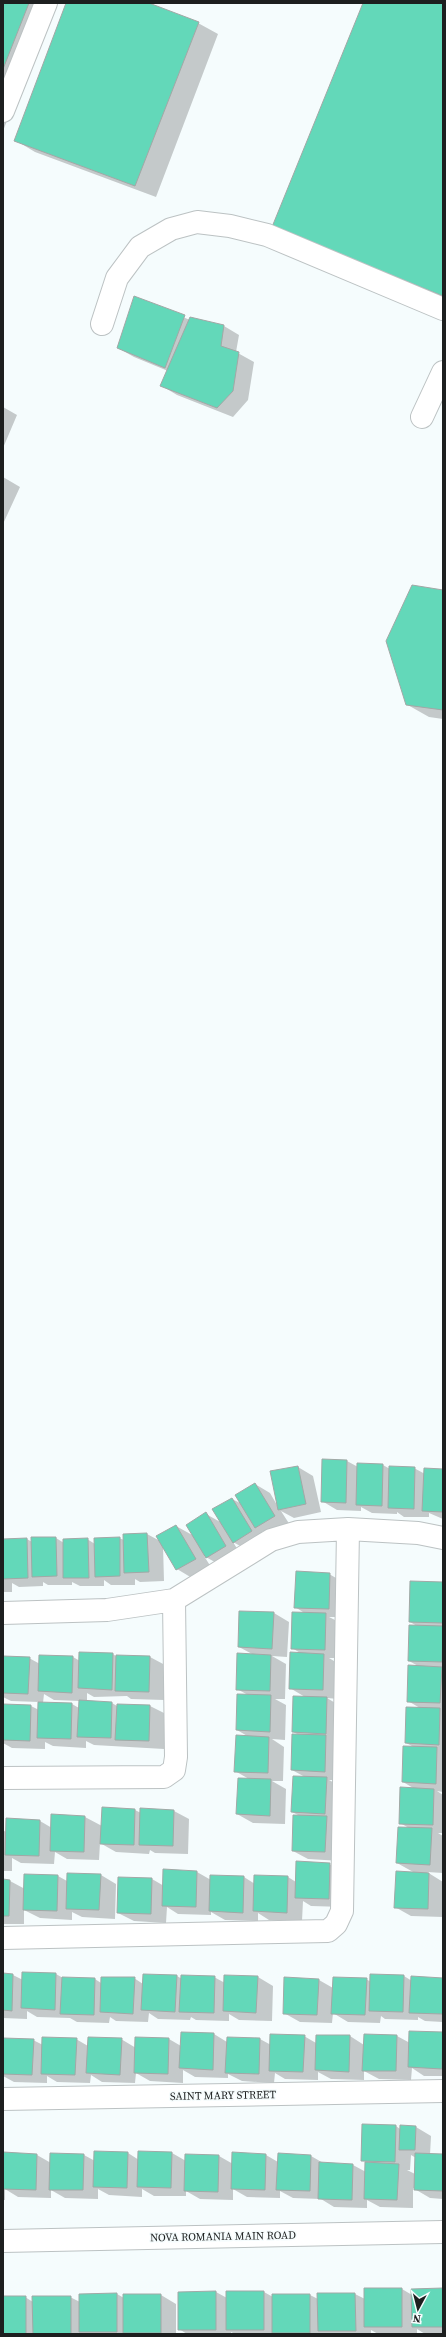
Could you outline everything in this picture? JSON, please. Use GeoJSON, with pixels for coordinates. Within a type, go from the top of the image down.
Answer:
{"type":"FeatureCollection","features":[{"type":"Feature","properties":{"kind":"street"},"geometry":{"type":"LineString","coordinates":[[3,111],[46,3]]}},
{"type":"Feature","properties":{"kind":"street"},"geometry":{"type":"LineString","coordinates":[[102,324],[117,278],[140,247],[171,229],[198,222],[230,226],[267,235],[443,309]]}},
{"type":"Feature","properties":{"kind":"street"},"geometry":{"type":"LineString","coordinates":[[422,417],[443,372]]}},
{"type":"Feature","properties":{"kind":"street"},"geometry":{"type":"LineString","coordinates":[[3,1613],[107,1610],[174,1600],[271,1540],[298,1532],[348,1529],[418,1533],[443,1538]]}},
{"type":"Feature","properties":{"kind":"street"},"geometry":{"type":"LineString","coordinates":[[3,1938],[328,1931],[336,1924],[342,1911],[348,1529]]}},
{"type":"Feature","properties":{"kind":"street"},"geometry":{"type":"LineString","coordinates":[[3,1778],[164,1777],[174,1770],[176,1758],[174,1600]]}},
{"type":"Feature","properties":{"kind":"street","name":"SAINT MARY STREET"},"geometry":{"type":"LineString","coordinates":[[3,2099],[443,2091]]}},
{"type":"Feature","properties":{"kind":"street","name":"NOVA ROMANIA MAIN ROAD"},"geometry":{"type":"LineString","coordinates":[[3,2241],[443,2232]]}},
{"type":"Feature","properties":{"kind":"building"},"geometry":{"type":"Polygon","coordinates":[[[3,3],[29,3],[3,69],[3,3]]]}},
{"type":"Feature","properties":{"kind":"building"},"geometry":{"type":"Polygon","coordinates":[[[66,3],[149,3],[199,22],[135,186],[14,141],[66,3]]]}},
{"type":"Feature","properties":{"kind":"building"},"geometry":{"type":"Polygon","coordinates":[[[363,3],[443,3],[443,296],[272,227],[363,3]]]}},
{"type":"Feature","properties":{"kind":"building"},"geometry":{"type":"Polygon","coordinates":[[[134,296],[185,315],[165,368],[117,348],[134,296]]]}},
{"type":"Feature","properties":{"kind":"building"},"geometry":{"type":"Polygon","coordinates":[[[190,317],[224,325],[221,346],[239,352],[233,391],[217,408],[160,386],[190,317]]]}},
{"type":"Feature","properties":{"kind":"building"},"geometry":{"type":"Polygon","coordinates":[[[412,585],[443,590],[443,710],[406,705],[386,641],[412,585]]]}},
{"type":"Feature","properties":{"kind":"building"},"geometry":{"type":"Polygon","coordinates":[[[322,1459],[347,1460],[346,1503],[321,1502],[322,1459]]]}},
{"type":"Feature","properties":{"kind":"building"},"geometry":{"type":"Polygon","coordinates":[[[357,1463],[383,1464],[382,1506],[356,1505],[357,1463]]]}},
{"type":"Feature","properties":{"kind":"building"},"geometry":{"type":"Polygon","coordinates":[[[298,1466],[306,1504],[278,1510],[270,1471],[298,1466]]]}},
{"type":"Feature","properties":{"kind":"building"},"geometry":{"type":"Polygon","coordinates":[[[389,1466],[415,1467],[414,1509],[388,1508],[389,1466]]]}},
{"type":"Feature","properties":{"kind":"building"},"geometry":{"type":"Polygon","coordinates":[[[424,1468],[443,1469],[443,1512],[422,1511],[424,1468]]]}},
{"type":"Feature","properties":{"kind":"building"},"geometry":{"type":"Polygon","coordinates":[[[255,1483],[275,1516],[255,1528],[235,1495],[255,1483]]]}},
{"type":"Feature","properties":{"kind":"building"},"geometry":{"type":"Polygon","coordinates":[[[232,1498],[252,1531],[233,1543],[212,1509],[232,1498]]]}},
{"type":"Feature","properties":{"kind":"building"},"geometry":{"type":"Polygon","coordinates":[[[206,1512],[226,1546],[206,1558],[186,1525],[206,1512]]]}},
{"type":"Feature","properties":{"kind":"building"},"geometry":{"type":"Polygon","coordinates":[[[176,1525],[196,1559],[176,1570],[156,1536],[176,1525]]]}},
{"type":"Feature","properties":{"kind":"building"},"geometry":{"type":"Polygon","coordinates":[[[147,1533],[149,1572],[124,1573],[123,1534],[147,1533]]]}},
{"type":"Feature","properties":{"kind":"building"},"geometry":{"type":"Polygon","coordinates":[[[31,1537],[56,1537],[57,1576],[32,1577],[31,1537]]]}},
{"type":"Feature","properties":{"kind":"building"},"geometry":{"type":"Polygon","coordinates":[[[120,1537],[120,1576],[95,1577],[94,1538],[120,1537]]]}},
{"type":"Feature","properties":{"kind":"building"},"geometry":{"type":"Polygon","coordinates":[[[27,1538],[28,1578],[3,1579],[3,1539],[27,1538]]]}},
{"type":"Feature","properties":{"kind":"building"},"geometry":{"type":"Polygon","coordinates":[[[88,1538],[89,1578],[63,1578],[63,1539],[88,1538]]]}},
{"type":"Feature","properties":{"kind":"building"},"geometry":{"type":"Polygon","coordinates":[[[296,1571],[330,1573],[329,1609],[294,1608],[296,1571]]]}},
{"type":"Feature","properties":{"kind":"building"},"geometry":{"type":"Polygon","coordinates":[[[410,1581],[443,1582],[443,1623],[409,1622],[410,1581]]]}},
{"type":"Feature","properties":{"kind":"building"},"geometry":{"type":"Polygon","coordinates":[[[239,1611],[274,1612],[272,1649],[238,1647],[239,1611]]]}},
{"type":"Feature","properties":{"kind":"building"},"geometry":{"type":"Polygon","coordinates":[[[292,1612],[326,1613],[325,1650],[291,1649],[292,1612]]]}},
{"type":"Feature","properties":{"kind":"building"},"geometry":{"type":"Polygon","coordinates":[[[409,1625],[443,1626],[442,1662],[408,1661],[409,1625]]]}},
{"type":"Feature","properties":{"kind":"building"},"geometry":{"type":"Polygon","coordinates":[[[79,1652],[113,1653],[112,1690],[78,1688],[79,1652]]]}},
{"type":"Feature","properties":{"kind":"building"},"geometry":{"type":"Polygon","coordinates":[[[290,1652],[324,1654],[323,1690],[289,1689],[290,1652]]]}},
{"type":"Feature","properties":{"kind":"building"},"geometry":{"type":"Polygon","coordinates":[[[237,1653],[271,1655],[270,1691],[236,1690],[237,1653]]]}},
{"type":"Feature","properties":{"kind":"building"},"geometry":{"type":"Polygon","coordinates":[[[39,1655],[73,1656],[72,1693],[38,1691],[39,1655]]]}},
{"type":"Feature","properties":{"kind":"building"},"geometry":{"type":"Polygon","coordinates":[[[116,1655],[150,1656],[149,1692],[115,1691],[116,1655]]]}},
{"type":"Feature","properties":{"kind":"building"},"geometry":{"type":"Polygon","coordinates":[[[3,1656],[30,1657],[28,1694],[3,1693],[3,1656]]]}},
{"type":"Feature","properties":{"kind":"building"},"geometry":{"type":"Polygon","coordinates":[[[408,1665],[442,1667],[440,1703],[407,1702],[408,1665]]]}},
{"type":"Feature","properties":{"kind":"building"},"geometry":{"type":"Polygon","coordinates":[[[237,1694],[271,1695],[270,1732],[236,1730],[237,1694]]]}},
{"type":"Feature","properties":{"kind":"building"},"geometry":{"type":"Polygon","coordinates":[[[293,1696],[327,1697],[326,1734],[292,1732],[293,1696]]]}},
{"type":"Feature","properties":{"kind":"building"},"geometry":{"type":"Polygon","coordinates":[[[79,1700],[112,1702],[111,1738],[77,1737],[79,1700]]]}},
{"type":"Feature","properties":{"kind":"building"},"geometry":{"type":"Polygon","coordinates":[[[38,1702],[72,1703],[71,1739],[37,1738],[38,1702]]]}},
{"type":"Feature","properties":{"kind":"building"},"geometry":{"type":"Polygon","coordinates":[[[3,1704],[31,1705],[30,1741],[3,1740],[3,1704]]]}},
{"type":"Feature","properties":{"kind":"building"},"geometry":{"type":"Polygon","coordinates":[[[117,1704],[150,1705],[149,1741],[115,1740],[117,1704]]]}},
{"type":"Feature","properties":{"kind":"building"},"geometry":{"type":"Polygon","coordinates":[[[406,1707],[440,1708],[439,1745],[405,1743],[406,1707]]]}},
{"type":"Feature","properties":{"kind":"building"},"geometry":{"type":"Polygon","coordinates":[[[292,1734],[326,1735],[325,1772],[291,1770],[292,1734]]]}},
{"type":"Feature","properties":{"kind":"building"},"geometry":{"type":"Polygon","coordinates":[[[236,1735],[269,1737],[268,1773],[234,1772],[236,1735]]]}},
{"type":"Feature","properties":{"kind":"building"},"geometry":{"type":"Polygon","coordinates":[[[403,1746],[437,1747],[436,1784],[402,1782],[403,1746]]]}},
{"type":"Feature","properties":{"kind":"building"},"geometry":{"type":"Polygon","coordinates":[[[293,1776],[327,1777],[325,1814],[291,1812],[293,1776]]]}},
{"type":"Feature","properties":{"kind":"building"},"geometry":{"type":"Polygon","coordinates":[[[238,1778],[271,1779],[270,1816],[236,1814],[238,1778]]]}},
{"type":"Feature","properties":{"kind":"building"},"geometry":{"type":"Polygon","coordinates":[[[400,1787],[434,1789],[433,1825],[399,1824],[400,1787]]]}},
{"type":"Feature","properties":{"kind":"building"},"geometry":{"type":"Polygon","coordinates":[[[102,1807],[135,1809],[134,1845],[100,1844],[102,1807]]]}},
{"type":"Feature","properties":{"kind":"building"},"geometry":{"type":"Polygon","coordinates":[[[140,1808],[174,1810],[173,1846],[139,1845],[140,1808]]]}},
{"type":"Feature","properties":{"kind":"building"},"geometry":{"type":"Polygon","coordinates":[[[51,1814],[85,1816],[84,1852],[50,1851],[51,1814]]]}},
{"type":"Feature","properties":{"kind":"building"},"geometry":{"type":"Polygon","coordinates":[[[293,1815],[327,1816],[325,1852],[292,1851],[293,1815]]]}},
{"type":"Feature","properties":{"kind":"building"},"geometry":{"type":"Polygon","coordinates":[[[6,1818],[40,1820],[39,1856],[5,1855],[6,1818]]]}},
{"type":"Feature","properties":{"kind":"building"},"geometry":{"type":"Polygon","coordinates":[[[398,1827],[432,1828],[430,1865],[396,1863],[398,1827]]]}},
{"type":"Feature","properties":{"kind":"building"},"geometry":{"type":"Polygon","coordinates":[[[296,1861],[330,1863],[329,1899],[295,1898],[296,1861]]]}},
{"type":"Feature","properties":{"kind":"building"},"geometry":{"type":"Polygon","coordinates":[[[163,1869],[197,1871],[196,1907],[162,1906],[163,1869]]]}},
{"type":"Feature","properties":{"kind":"building"},"geometry":{"type":"Polygon","coordinates":[[[396,1871],[429,1873],[428,1909],[394,1908],[396,1871]]]}},
{"type":"Feature","properties":{"kind":"building"},"geometry":{"type":"Polygon","coordinates":[[[67,1873],[101,1874],[99,1910],[66,1909],[67,1873]]]}},
{"type":"Feature","properties":{"kind":"building"},"geometry":{"type":"Polygon","coordinates":[[[24,1874],[58,1875],[57,1911],[23,1910],[24,1874]]]}},
{"type":"Feature","properties":{"kind":"building"},"geometry":{"type":"Polygon","coordinates":[[[210,1875],[244,1876],[243,1913],[209,1911],[210,1875]]]}},
{"type":"Feature","properties":{"kind":"building"},"geometry":{"type":"Polygon","coordinates":[[[254,1875],[288,1876],[287,1913],[253,1911],[254,1875]]]}},
{"type":"Feature","properties":{"kind":"building"},"geometry":{"type":"Polygon","coordinates":[[[118,1877],[152,1878],[151,1914],[117,1913],[118,1877]]]}},
{"type":"Feature","properties":{"kind":"building"},"geometry":{"type":"Polygon","coordinates":[[[3,1879],[10,1880],[9,1916],[3,1916],[3,1879]]]}},
{"type":"Feature","properties":{"kind":"building"},"geometry":{"type":"Polygon","coordinates":[[[22,1972],[56,1973],[55,2010],[21,2008],[22,1972]]]}},
{"type":"Feature","properties":{"kind":"building"},"geometry":{"type":"Polygon","coordinates":[[[3,1973],[13,1974],[12,2011],[3,2010],[3,1973]]]}},
{"type":"Feature","properties":{"kind":"building"},"geometry":{"type":"Polygon","coordinates":[[[143,1974],[177,1975],[175,2012],[141,2010],[143,1974]]]}},
{"type":"Feature","properties":{"kind":"building"},"geometry":{"type":"Polygon","coordinates":[[[370,1974],[404,1975],[403,2012],[369,2011],[370,1974]]]}},
{"type":"Feature","properties":{"kind":"building"},"geometry":{"type":"Polygon","coordinates":[[[181,1975],[215,1976],[214,2013],[179,2012],[181,1975]]]}},
{"type":"Feature","properties":{"kind":"building"},"geometry":{"type":"Polygon","coordinates":[[[224,1975],[258,1976],[256,2013],[223,2011],[224,1975]]]}},
{"type":"Feature","properties":{"kind":"building"},"geometry":{"type":"Polygon","coordinates":[[[411,1976],[443,1978],[443,2014],[409,2013],[411,1976]]]}},
{"type":"Feature","properties":{"kind":"building"},"geometry":{"type":"Polygon","coordinates":[[[62,1977],[95,1978],[94,2015],[60,2014],[62,1977]]]}},
{"type":"Feature","properties":{"kind":"building"},"geometry":{"type":"Polygon","coordinates":[[[101,1977],[135,1977],[133,2014],[100,2012],[101,1977]]]}},
{"type":"Feature","properties":{"kind":"building"},"geometry":{"type":"Polygon","coordinates":[[[284,1977],[319,1979],[317,2015],[283,2014],[284,1977]]]}},
{"type":"Feature","properties":{"kind":"building"},"geometry":{"type":"Polygon","coordinates":[[[333,1977],[367,1978],[365,2015],[331,2014],[333,1977]]]}},
{"type":"Feature","properties":{"kind":"building"},"geometry":{"type":"Polygon","coordinates":[[[409,2031],[443,2032],[442,2069],[408,2067],[409,2031]]]}},
{"type":"Feature","properties":{"kind":"building"},"geometry":{"type":"Polygon","coordinates":[[[181,2032],[214,2033],[213,2070],[179,2068],[181,2032]]]}},
{"type":"Feature","properties":{"kind":"building"},"geometry":{"type":"Polygon","coordinates":[[[270,2034],[305,2035],[303,2072],[269,2071],[270,2034]]]}},
{"type":"Feature","properties":{"kind":"building"},"geometry":{"type":"Polygon","coordinates":[[[364,2034],[397,2035],[396,2071],[362,2071],[364,2034]]]}},
{"type":"Feature","properties":{"kind":"building"},"geometry":{"type":"Polygon","coordinates":[[[316,2035],[350,2035],[349,2072],[315,2070],[316,2035]]]}},
{"type":"Feature","properties":{"kind":"building"},"geometry":{"type":"Polygon","coordinates":[[[42,2037],[77,2038],[75,2075],[41,2074],[42,2037]]]}},
{"type":"Feature","properties":{"kind":"building"},"geometry":{"type":"Polygon","coordinates":[[[88,2037],[122,2038],[120,2075],[86,2073],[88,2037]]]}},
{"type":"Feature","properties":{"kind":"building"},"geometry":{"type":"Polygon","coordinates":[[[135,2037],[169,2038],[168,2074],[134,2073],[135,2037]]]}},
{"type":"Feature","properties":{"kind":"building"},"geometry":{"type":"Polygon","coordinates":[[[227,2037],[260,2038],[259,2074],[225,2073],[227,2037]]]}},
{"type":"Feature","properties":{"kind":"building"},"geometry":{"type":"Polygon","coordinates":[[[3,2038],[34,2039],[32,2075],[3,2074],[3,2038]]]}},
{"type":"Feature","properties":{"kind":"building"},"geometry":{"type":"Polygon","coordinates":[[[362,2124],[396,2125],[395,2162],[361,2161],[362,2124]]]}},
{"type":"Feature","properties":{"kind":"building"},"geometry":{"type":"Polygon","coordinates":[[[400,2125],[416,2126],[415,2150],[399,2150],[400,2125]]]}},
{"type":"Feature","properties":{"kind":"building"},"geometry":{"type":"Polygon","coordinates":[[[94,2151],[128,2152],[127,2188],[93,2187],[94,2151]]]}},
{"type":"Feature","properties":{"kind":"building"},"geometry":{"type":"Polygon","coordinates":[[[138,2151],[172,2152],[171,2188],[137,2187],[138,2151]]]}},
{"type":"Feature","properties":{"kind":"building"},"geometry":{"type":"Polygon","coordinates":[[[3,2152],[37,2154],[36,2190],[3,2189],[3,2152]]]}},
{"type":"Feature","properties":{"kind":"building"},"geometry":{"type":"Polygon","coordinates":[[[232,2152],[266,2154],[265,2190],[231,2189],[232,2152]]]}},
{"type":"Feature","properties":{"kind":"building"},"geometry":{"type":"Polygon","coordinates":[[[50,2153],[84,2154],[83,2190],[49,2190],[50,2153]]]}},
{"type":"Feature","properties":{"kind":"building"},"geometry":{"type":"Polygon","coordinates":[[[278,2153],[311,2155],[310,2191],[276,2190],[278,2153]]]}},
{"type":"Feature","properties":{"kind":"building"},"geometry":{"type":"Polygon","coordinates":[[[415,2153],[443,2154],[443,2191],[414,2190],[415,2153]]]}},
{"type":"Feature","properties":{"kind":"building"},"geometry":{"type":"Polygon","coordinates":[[[185,2154],[219,2155],[218,2192],[184,2191],[185,2154]]]}},
{"type":"Feature","properties":{"kind":"building"},"geometry":{"type":"Polygon","coordinates":[[[319,2162],[353,2164],[352,2200],[318,2199],[319,2162]]]}},
{"type":"Feature","properties":{"kind":"building"},"geometry":{"type":"Polygon","coordinates":[[[365,2162],[399,2164],[397,2200],[364,2199],[365,2162]]]}},
{"type":"Feature","properties":{"kind":"building"},"geometry":{"type":"Polygon","coordinates":[[[364,2288],[402,2288],[402,2327],[364,2327],[364,2288]]]}},
{"type":"Feature","properties":{"kind":"building"},"geometry":{"type":"Polygon","coordinates":[[[443,2288],[443,2327],[412,2327],[411,2289],[443,2288]]]}},
{"type":"Feature","properties":{"kind":"building"},"geometry":{"type":"Polygon","coordinates":[[[216,2291],[216,2330],[178,2330],[178,2292],[216,2291]]]}},
{"type":"Feature","properties":{"kind":"building"},"geometry":{"type":"Polygon","coordinates":[[[226,2291],[264,2291],[264,2330],[226,2330],[226,2291]]]}},
{"type":"Feature","properties":{"kind":"building"},"geometry":{"type":"Polygon","coordinates":[[[117,2293],[117,2332],[79,2332],[79,2294],[117,2293]]]}},
{"type":"Feature","properties":{"kind":"building"},"geometry":{"type":"Polygon","coordinates":[[[317,2293],[355,2293],[356,2331],[318,2331],[317,2293]]]}},
{"type":"Feature","properties":{"kind":"building"},"geometry":{"type":"Polygon","coordinates":[[[123,2294],[161,2294],[161,2333],[123,2333],[123,2294]]]}},
{"type":"Feature","properties":{"kind":"building"},"geometry":{"type":"Polygon","coordinates":[[[272,2294],[310,2294],[310,2333],[272,2333],[272,2294]]]}},
{"type":"Feature","properties":{"kind":"building"},"geometry":{"type":"Polygon","coordinates":[[[3,2296],[26,2296],[26,2334],[3,2334],[3,2296]]]}},
{"type":"Feature","properties":{"kind":"building"},"geometry":{"type":"Polygon","coordinates":[[[32,2296],[71,2296],[71,2334],[33,2334],[32,2296]]]}}]}
